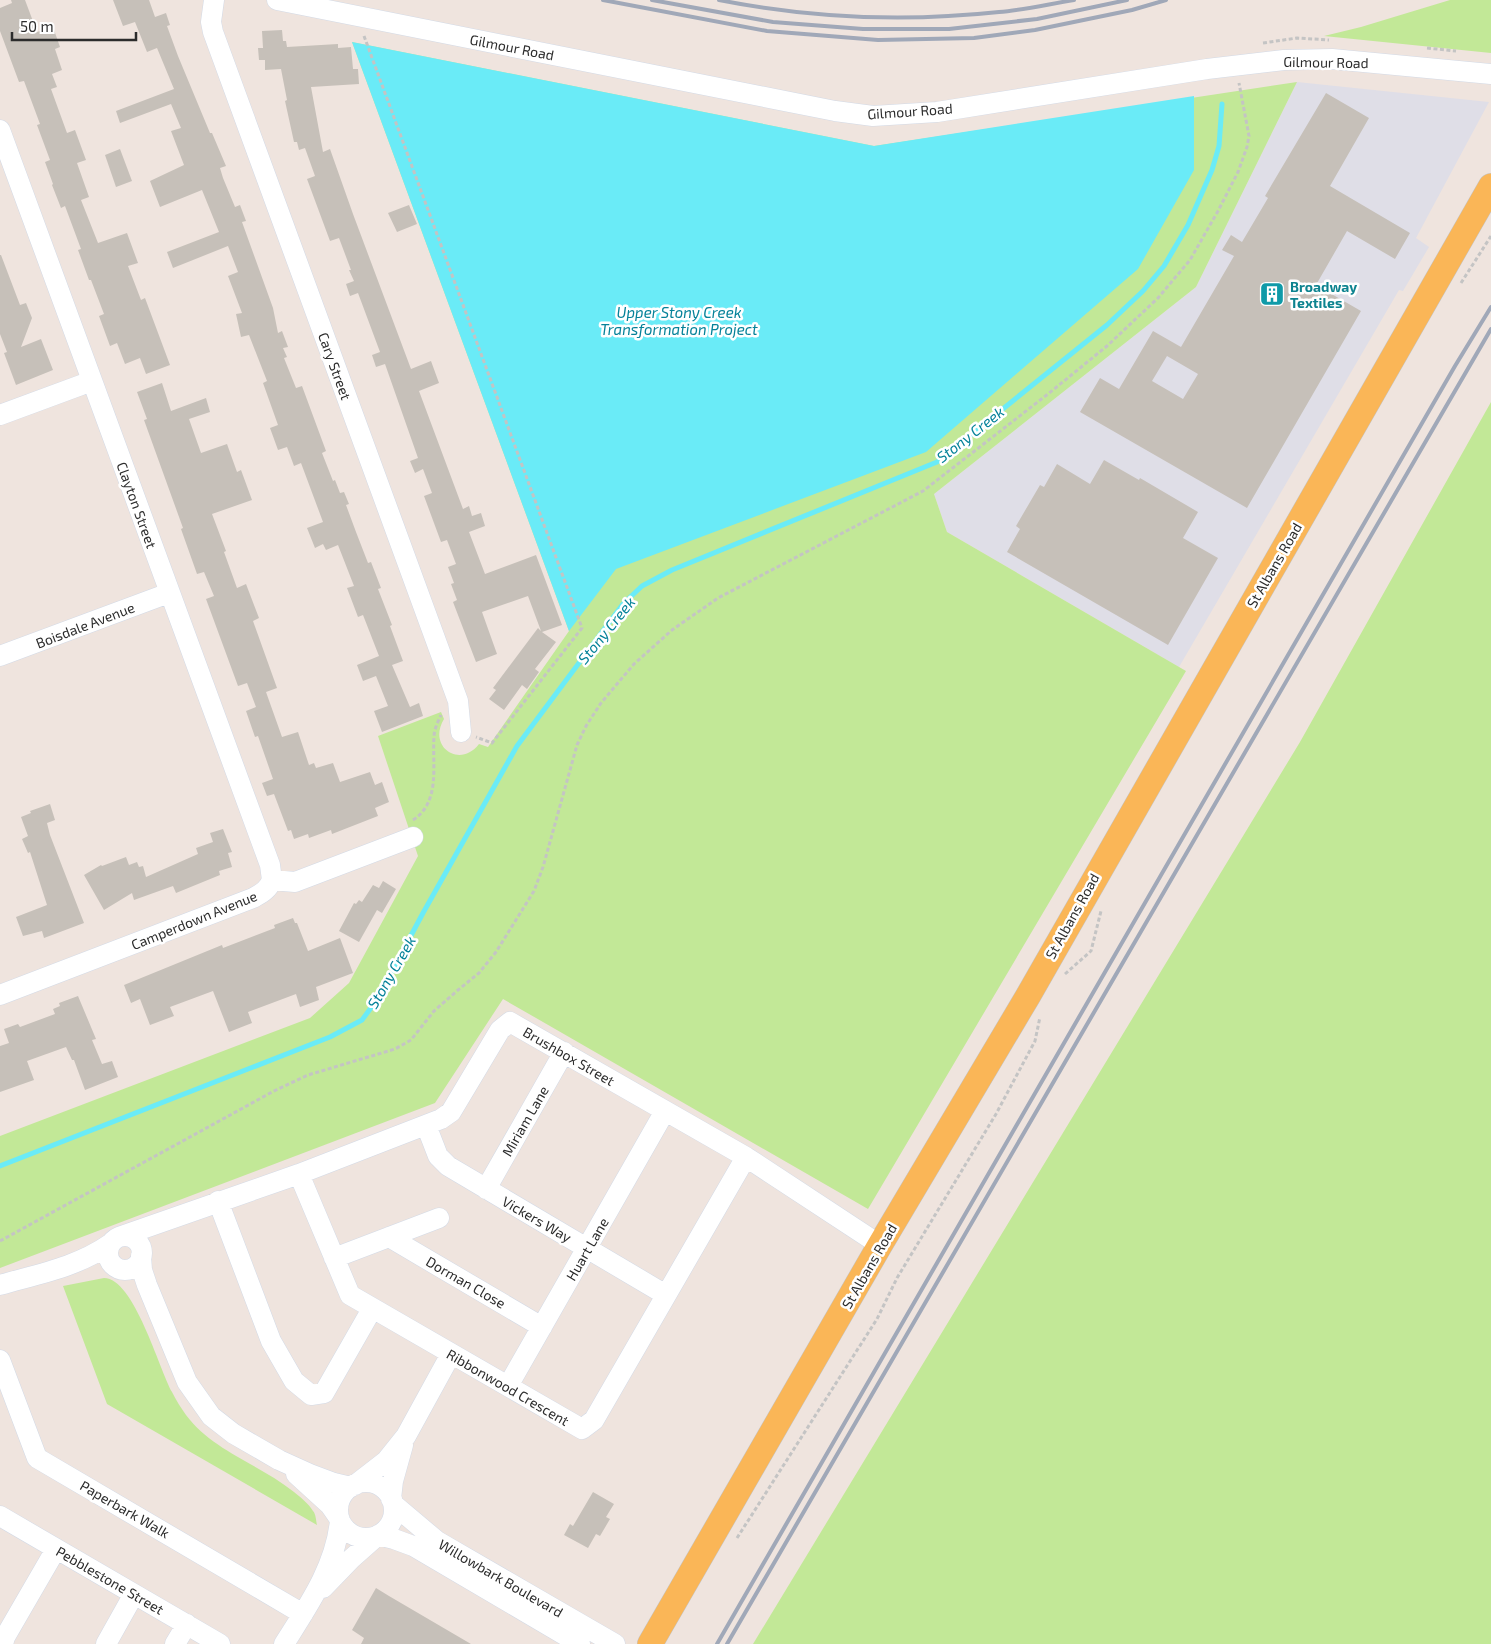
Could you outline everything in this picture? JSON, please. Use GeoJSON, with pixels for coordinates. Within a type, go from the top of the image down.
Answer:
{"type":"FeatureCollection","features":[{"type":"Feature","properties":{"kind":"main road","name":"St Albans Road"},"geometry":{"type":"LineString","coordinates":[[650,1644],[880,1245],[1028,996],[1491,186]]}},
{"type":"Feature","properties":{"kind":"street","name":"Cary Street"},"geometry":{"type":"LineString","coordinates":[[214,0],[210,22],[213,32],[458,701],[461,732]]}},
{"type":"Feature","properties":{"kind":"street","name":"Gilmour Road"},"geometry":{"type":"LineString","coordinates":[[277,0],[835,111],[873,116],[937,112],[1284,60],[1332,59],[1491,74]]}},
{"type":"Feature","properties":{"kind":"street","name":"Clayton Street"},"geometry":{"type":"LineString","coordinates":[[0,130],[7,172],[92,381],[270,866],[272,880]]}},
{"type":"Feature","properties":{"kind":"street"},"geometry":{"type":"LineString","coordinates":[[0,415],[92,381]]}},
{"type":"Feature","properties":{"kind":"street","name":"Boisdale Avenue"},"geometry":{"type":"LineString","coordinates":[[0,656],[169,593]]}},
{"type":"Feature","properties":{"kind":"street","name":"Camperdown Avenue"},"geometry":{"type":"LineString","coordinates":[[0,995],[253,898],[264,892],[272,880],[295,882],[411,829]]}},
{"type":"Feature","properties":{"kind":"street","name":"Brushbox Street"},"geometry":{"type":"LineString","coordinates":[[0,1285],[56,1269],[93,1255],[114,1241],[163,1221],[299,1174],[441,1120],[451,1112],[500,1030],[510,1022],[746,1157],[880,1245]]}},
{"type":"Feature","properties":{"kind":"street","name":"Miriam Lane"},"geometry":{"type":"LineString","coordinates":[[486,1189],[564,1052]]}},
{"type":"Feature","properties":{"kind":"street","name":"Huart Lane"},"geometry":{"type":"LineString","coordinates":[[508,1386],[665,1111]]}},
{"type":"Feature","properties":{"kind":"street","name":"Vickers Way"},"geometry":{"type":"LineString","coordinates":[[426,1125],[438,1156],[448,1166],[666,1295]]}},
{"type":"Feature","properties":{"kind":"street","name":"Ribbonwood Crescent"},"geometry":{"type":"LineString","coordinates":[[299,1174],[350,1295],[582,1429],[594,1420],[746,1157]]}},
{"type":"Feature","properties":{"kind":"street"},"geometry":{"type":"LineString","coordinates":[[218,1202],[271,1341],[294,1381],[311,1395],[324,1393],[372,1309]]}},
{"type":"Feature","properties":{"kind":"street"},"geometry":{"type":"LineString","coordinates":[[334,1258],[439,1218]]}},
{"type":"Feature","properties":{"kind":"street"},"geometry":{"type":"LineString","coordinates":[[120,1269],[133,1268],[137,1265],[152,1232],[163,1221]]}},
{"type":"Feature","properties":{"kind":"street"},"geometry":{"type":"LineString","coordinates":[[156,1307],[143,1290],[110,1261],[108,1256],[114,1241],[124,1236],[136,1240],[141,1254],[142,1270],[187,1382],[211,1416],[234,1434],[279,1460],[334,1483],[353,1486],[364,1482],[372,1483],[380,1486],[392,1501]]}},
{"type":"Feature","properties":{"kind":"street","name":"Dorman Close"},"geometry":{"type":"LineString","coordinates":[[389,1237],[542,1326]]}},
{"type":"Feature","properties":{"kind":"street","name":"Brushbox Street"},"geometry":{"type":"LineString","coordinates":[[56,1269],[90,1267],[120,1269]]}},
{"type":"Feature","properties":{"kind":"street"},"geometry":{"type":"LineString","coordinates":[[284,1644],[305,1610],[334,1551],[339,1534],[340,1519],[338,1510],[344,1493],[386,1461],[406,1436],[451,1354]]}},
{"type":"Feature","properties":{"kind":"street","name":"Paperbark Walk"},"geometry":{"type":"LineString","coordinates":[[0,1360],[37,1458],[305,1610]]}},
{"type":"Feature","properties":{"kind":"street"},"geometry":{"type":"LineString","coordinates":[[305,1610],[350,1559],[384,1531],[392,1519],[393,1481],[406,1436]]}},
{"type":"Feature","properties":{"kind":"street"},"geometry":{"type":"LineString","coordinates":[[279,1460],[309,1484],[330,1505],[345,1528],[352,1534],[369,1538],[378,1536]]}},
{"type":"Feature","properties":{"kind":"street","name":"Willowbark Boulevard"},"geometry":{"type":"LineString","coordinates":[[392,1501],[437,1541],[615,1644]]}},
{"type":"Feature","properties":{"kind":"street","name":"Pebblestone Street"},"geometry":{"type":"LineString","coordinates":[[0,1516],[220,1644]]}},
{"type":"Feature","properties":{"kind":"street","name":"Willowbark Boulevard"},"geometry":{"type":"LineString","coordinates":[[378,1536],[394,1539],[413,1546],[580,1644]]}},
{"type":"Feature","properties":{"kind":"street"},"geometry":{"type":"LineString","coordinates":[[3,1644],[5,1637],[56,1548]]}},
{"type":"Feature","properties":{"kind":"street"},"geometry":{"type":"LineString","coordinates":[[106,1644],[134,1594]]}},
{"type":"Feature","properties":{"kind":"street"},"geometry":{"type":"LineString","coordinates":[[175,1644],[186,1624]]}},
{"type":"Feature","properties":{"kind":"path"},"geometry":{"type":"LineString","coordinates":[[364,18],[364,38],[582,628],[492,742],[461,732]]}},
{"type":"Feature","properties":{"kind":"path"},"geometry":{"type":"LineString","coordinates":[[1261,43],[1297,38],[1338,40]]}},
{"type":"Feature","properties":{"kind":"path"},"geometry":{"type":"LineString","coordinates":[[1424,48],[1462,52]]}},
{"type":"Feature","properties":{"kind":"path"},"geometry":{"type":"LineString","coordinates":[[0,1241],[274,1091],[308,1075],[394,1049],[411,1040],[434,1011],[479,973],[518,919],[534,891],[543,867],[577,745],[586,726],[601,703],[634,664],[672,630],[718,598],[923,491],[1048,394],[1106,346],[1158,298],[1178,275],[1190,260],[1218,212],[1238,172],[1247,147],[1248,127],[1236,66]]}},
{"type":"Feature","properties":{"kind":"path"},"geometry":{"type":"LineString","coordinates":[[411,829],[414,819],[425,809],[431,794],[435,777],[434,735],[442,712]]}},
{"type":"Feature","properties":{"kind":"shaded area"},"geometry":{"type":"Polygon","coordinates":[[[1297,82],[1489,102],[1416,238],[1429,247],[1403,291],[1399,290],[1179,667],[947,532],[934,494],[1196,287],[1297,82]]]}},
{"type":"Feature","properties":{"kind":"green space"},"geometry":{"type":"Polygon","coordinates":[[[1450,0],[1491,0],[1491,53],[1324,36],[1361,27],[1450,0]]]}},
{"type":"Feature","properties":{"kind":"green space"},"geometry":{"type":"Polygon","coordinates":[[[352,42],[874,146],[1297,82],[1196,287],[934,494],[947,532],[1186,671],[868,1209],[503,999],[435,1103],[0,1268],[0,1136],[310,1018],[349,983],[418,856],[378,736],[441,712],[444,719],[440,729],[440,738],[443,746],[448,751],[463,755],[479,744],[488,747],[569,631],[352,42]]]}},
{"type":"Feature","properties":{"kind":"green space"},"geometry":{"type":"Polygon","coordinates":[[[1491,402],[1491,1644],[753,1644],[1300,742],[1491,402]]]}},
{"type":"Feature","properties":{"kind":"green space"},"geometry":{"type":"Polygon","coordinates":[[[104,1278],[115,1282],[135,1308],[172,1392],[186,1415],[209,1438],[299,1496],[314,1512],[317,1525],[107,1404],[63,1286],[104,1278]]]}},
{"type":"Feature","properties":{"kind":"water","name":"Upper Stony Creek Transformation Project"},"geometry":{"type":"Polygon","coordinates":[[[352,42],[874,146],[1194,96],[1194,170],[1138,269],[926,452],[616,569],[569,631],[352,42]]]}},
{"type":"Feature","properties":{"kind":"building"},"geometry":{"type":"Polygon","coordinates":[[[11,0],[25,0],[37,32],[53,27],[60,47],[55,49],[62,70],[52,74],[57,87],[51,89],[67,133],[75,130],[86,160],[77,163],[89,197],[81,200],[98,243],[127,233],[138,263],[128,266],[141,300],[145,298],[170,365],[146,374],[140,358],[125,364],[117,343],[110,346],[99,316],[104,314],[78,250],[81,249],[65,206],[61,208],[52,185],[45,162],[50,160],[37,125],[40,124],[24,81],[19,82],[0,31],[0,8],[12,3],[11,0]]]}},
{"type":"Feature","properties":{"kind":"building"},"geometry":{"type":"Polygon","coordinates":[[[113,0],[149,0],[155,17],[166,13],[170,25],[167,26],[178,56],[226,166],[220,168],[223,178],[235,207],[240,205],[246,221],[242,222],[273,308],[278,333],[282,331],[288,347],[283,348],[287,357],[284,358],[296,388],[302,386],[326,451],[322,453],[333,481],[335,480],[340,493],[344,492],[349,504],[346,505],[356,532],[368,563],[371,562],[381,588],[378,589],[403,661],[392,665],[410,707],[419,703],[423,716],[382,732],[374,711],[388,706],[376,676],[363,681],[357,665],[379,656],[363,615],[358,617],[347,588],[354,586],[338,545],[326,550],[323,544],[315,548],[307,528],[323,522],[301,463],[294,466],[287,447],[278,450],[270,428],[278,425],[263,383],[267,381],[249,335],[241,337],[236,314],[242,313],[228,276],[238,272],[228,246],[173,268],[167,252],[219,232],[202,190],[160,207],[150,181],[184,165],[171,131],[181,128],[171,104],[120,123],[116,111],[174,89],[157,48],[147,52],[135,22],[123,26],[113,0]]]}},
{"type":"Feature","properties":{"kind":"building"},"geometry":{"type":"Polygon","coordinates":[[[282,30],[283,41],[286,41],[287,47],[338,44],[338,48],[351,47],[353,69],[358,69],[359,84],[311,87],[323,152],[330,149],[411,369],[431,361],[439,383],[419,391],[463,509],[469,506],[472,516],[481,513],[485,526],[469,532],[485,574],[536,555],[562,625],[542,632],[556,642],[535,669],[539,672],[527,689],[522,685],[504,710],[489,699],[496,690],[493,688],[538,628],[541,631],[528,596],[482,612],[497,654],[476,662],[453,602],[457,600],[451,584],[454,583],[448,567],[456,564],[447,540],[441,542],[424,496],[432,493],[423,469],[415,473],[410,461],[418,458],[385,364],[376,367],[372,355],[380,352],[358,293],[350,296],[346,284],[354,281],[339,238],[330,241],[307,179],[315,176],[305,148],[299,150],[297,142],[294,142],[285,101],[287,100],[281,69],[265,70],[265,60],[259,60],[258,48],[263,48],[262,31],[282,30]]]}},
{"type":"Feature","properties":{"kind":"building","name":"Broadway Textiles"},"geometry":{"type":"Polygon","coordinates":[[[1326,93],[1369,118],[1330,186],[1410,233],[1395,259],[1347,231],[1316,285],[1361,311],[1247,508],[1080,412],[1100,378],[1119,389],[1153,331],[1181,347],[1234,256],[1222,250],[1231,235],[1242,242],[1268,198],[1265,196],[1326,93]],[[1167,356],[1152,381],[1183,399],[1198,374],[1167,356]]]}},
{"type":"Feature","properties":{"kind":"building"},"geometry":{"type":"Polygon","coordinates":[[[120,149],[132,181],[116,187],[105,155],[120,149]]]}},
{"type":"Feature","properties":{"kind":"building"},"geometry":{"type":"Polygon","coordinates":[[[409,205],[417,224],[397,232],[388,213],[409,205]]]}},
{"type":"Feature","properties":{"kind":"building"},"geometry":{"type":"Polygon","coordinates":[[[0,255],[20,305],[26,303],[32,318],[21,347],[41,339],[53,370],[16,385],[4,353],[7,352],[0,334],[0,255]]]}},
{"type":"Feature","properties":{"kind":"building"},"geometry":{"type":"Polygon","coordinates":[[[162,383],[171,411],[206,398],[210,412],[189,419],[201,453],[227,444],[237,472],[241,470],[252,500],[212,514],[237,588],[246,584],[259,618],[253,621],[277,688],[266,692],[282,737],[298,732],[309,765],[314,763],[316,768],[333,763],[340,782],[370,772],[375,785],[382,782],[389,802],[375,808],[378,816],[332,834],[331,830],[309,838],[308,834],[294,839],[291,830],[288,831],[274,794],[267,796],[262,783],[273,779],[258,736],[255,737],[246,711],[256,707],[247,683],[238,686],[206,599],[214,596],[204,572],[197,574],[181,529],[183,528],[144,420],[147,419],[137,392],[162,383]]]}},
{"type":"Feature","properties":{"kind":"building"},"geometry":{"type":"Polygon","coordinates":[[[1104,460],[1139,480],[1140,478],[1198,512],[1183,538],[1218,558],[1168,645],[1007,552],[1020,529],[1016,526],[1040,485],[1044,487],[1057,464],[1090,484],[1104,460]]]}},
{"type":"Feature","properties":{"kind":"building"},"geometry":{"type":"Polygon","coordinates":[[[50,804],[55,820],[47,823],[50,835],[84,923],[44,938],[42,931],[23,936],[16,917],[47,905],[30,852],[28,853],[22,839],[28,836],[21,817],[31,813],[30,811],[50,804]]]}},
{"type":"Feature","properties":{"kind":"building"},"geometry":{"type":"Polygon","coordinates":[[[223,829],[232,852],[228,853],[232,867],[219,871],[220,875],[176,893],[173,886],[134,900],[132,893],[104,910],[84,875],[101,865],[126,857],[129,865],[137,862],[139,867],[143,866],[146,877],[198,854],[196,848],[213,842],[210,833],[223,829]]]}},
{"type":"Feature","properties":{"kind":"building"},"geometry":{"type":"Polygon","coordinates":[[[383,881],[396,889],[382,913],[377,910],[359,942],[339,931],[354,903],[356,904],[359,900],[362,902],[373,885],[379,888],[383,881]]]}},
{"type":"Feature","properties":{"kind":"building"},"geometry":{"type":"Polygon","coordinates":[[[293,918],[295,923],[297,923],[308,951],[340,938],[353,973],[316,987],[319,1000],[300,1007],[296,994],[248,1012],[252,1023],[229,1032],[213,991],[170,1007],[174,1016],[150,1025],[140,999],[131,1003],[124,985],[222,945],[223,948],[275,928],[274,925],[293,918]]]}},
{"type":"Feature","properties":{"kind":"building"},"geometry":{"type":"Polygon","coordinates":[[[78,996],[96,1039],[92,1040],[102,1064],[112,1061],[118,1077],[85,1090],[74,1060],[72,1060],[66,1047],[27,1061],[34,1080],[0,1092],[0,1046],[9,1043],[4,1029],[18,1024],[20,1027],[55,1014],[53,1009],[60,1006],[59,1003],[78,996]]]}},
{"type":"Feature","properties":{"kind":"building"},"geometry":{"type":"Polygon","coordinates":[[[593,1492],[614,1504],[606,1517],[610,1519],[600,1536],[596,1534],[588,1548],[564,1535],[570,1524],[573,1526],[593,1492]]]}},
{"type":"Feature","properties":{"kind":"building"},"geometry":{"type":"Polygon","coordinates":[[[376,1588],[471,1644],[361,1644],[364,1638],[352,1630],[376,1588]]]}},
{"type":"Feature","properties":{"kind":"waterway","name":"Stony Creek"},"geometry":{"type":"LineString","coordinates":[[0,1166],[330,1037],[362,1020],[376,1001],[517,746],[623,604],[642,586],[672,570],[937,462],[1107,325],[1143,291],[1164,266],[1188,225],[1212,170],[1219,146],[1222,104]]}},
{"type":"Feature","properties":{"kind":"railway"},"geometry":{"type":"LineString","coordinates":[[603,0],[767,31],[878,40],[974,38],[1035,30],[1132,10],[1166,0]]}},
{"type":"Feature","properties":{"kind":"railway"},"geometry":{"type":"LineString","coordinates":[[652,0],[773,22],[863,29],[949,29],[1037,19],[1127,0]]}},
{"type":"Feature","properties":{"kind":"railway"},"geometry":{"type":"LineString","coordinates":[[719,0],[788,11],[894,17],[929,17],[999,12],[1074,0]]}},
{"type":"Feature","properties":{"kind":"railway"},"geometry":{"type":"LineString","coordinates":[[717,1644],[1455,366],[1491,307]]}},
{"type":"Feature","properties":{"kind":"railway"},"geometry":{"type":"LineString","coordinates":[[727,1644],[1491,329]]}},
{"type":"Feature","properties":{"kind":"place","name":"Broadway Textiles"},"geometry":{"type":"Point","coordinates":[1272,294]}}]}
